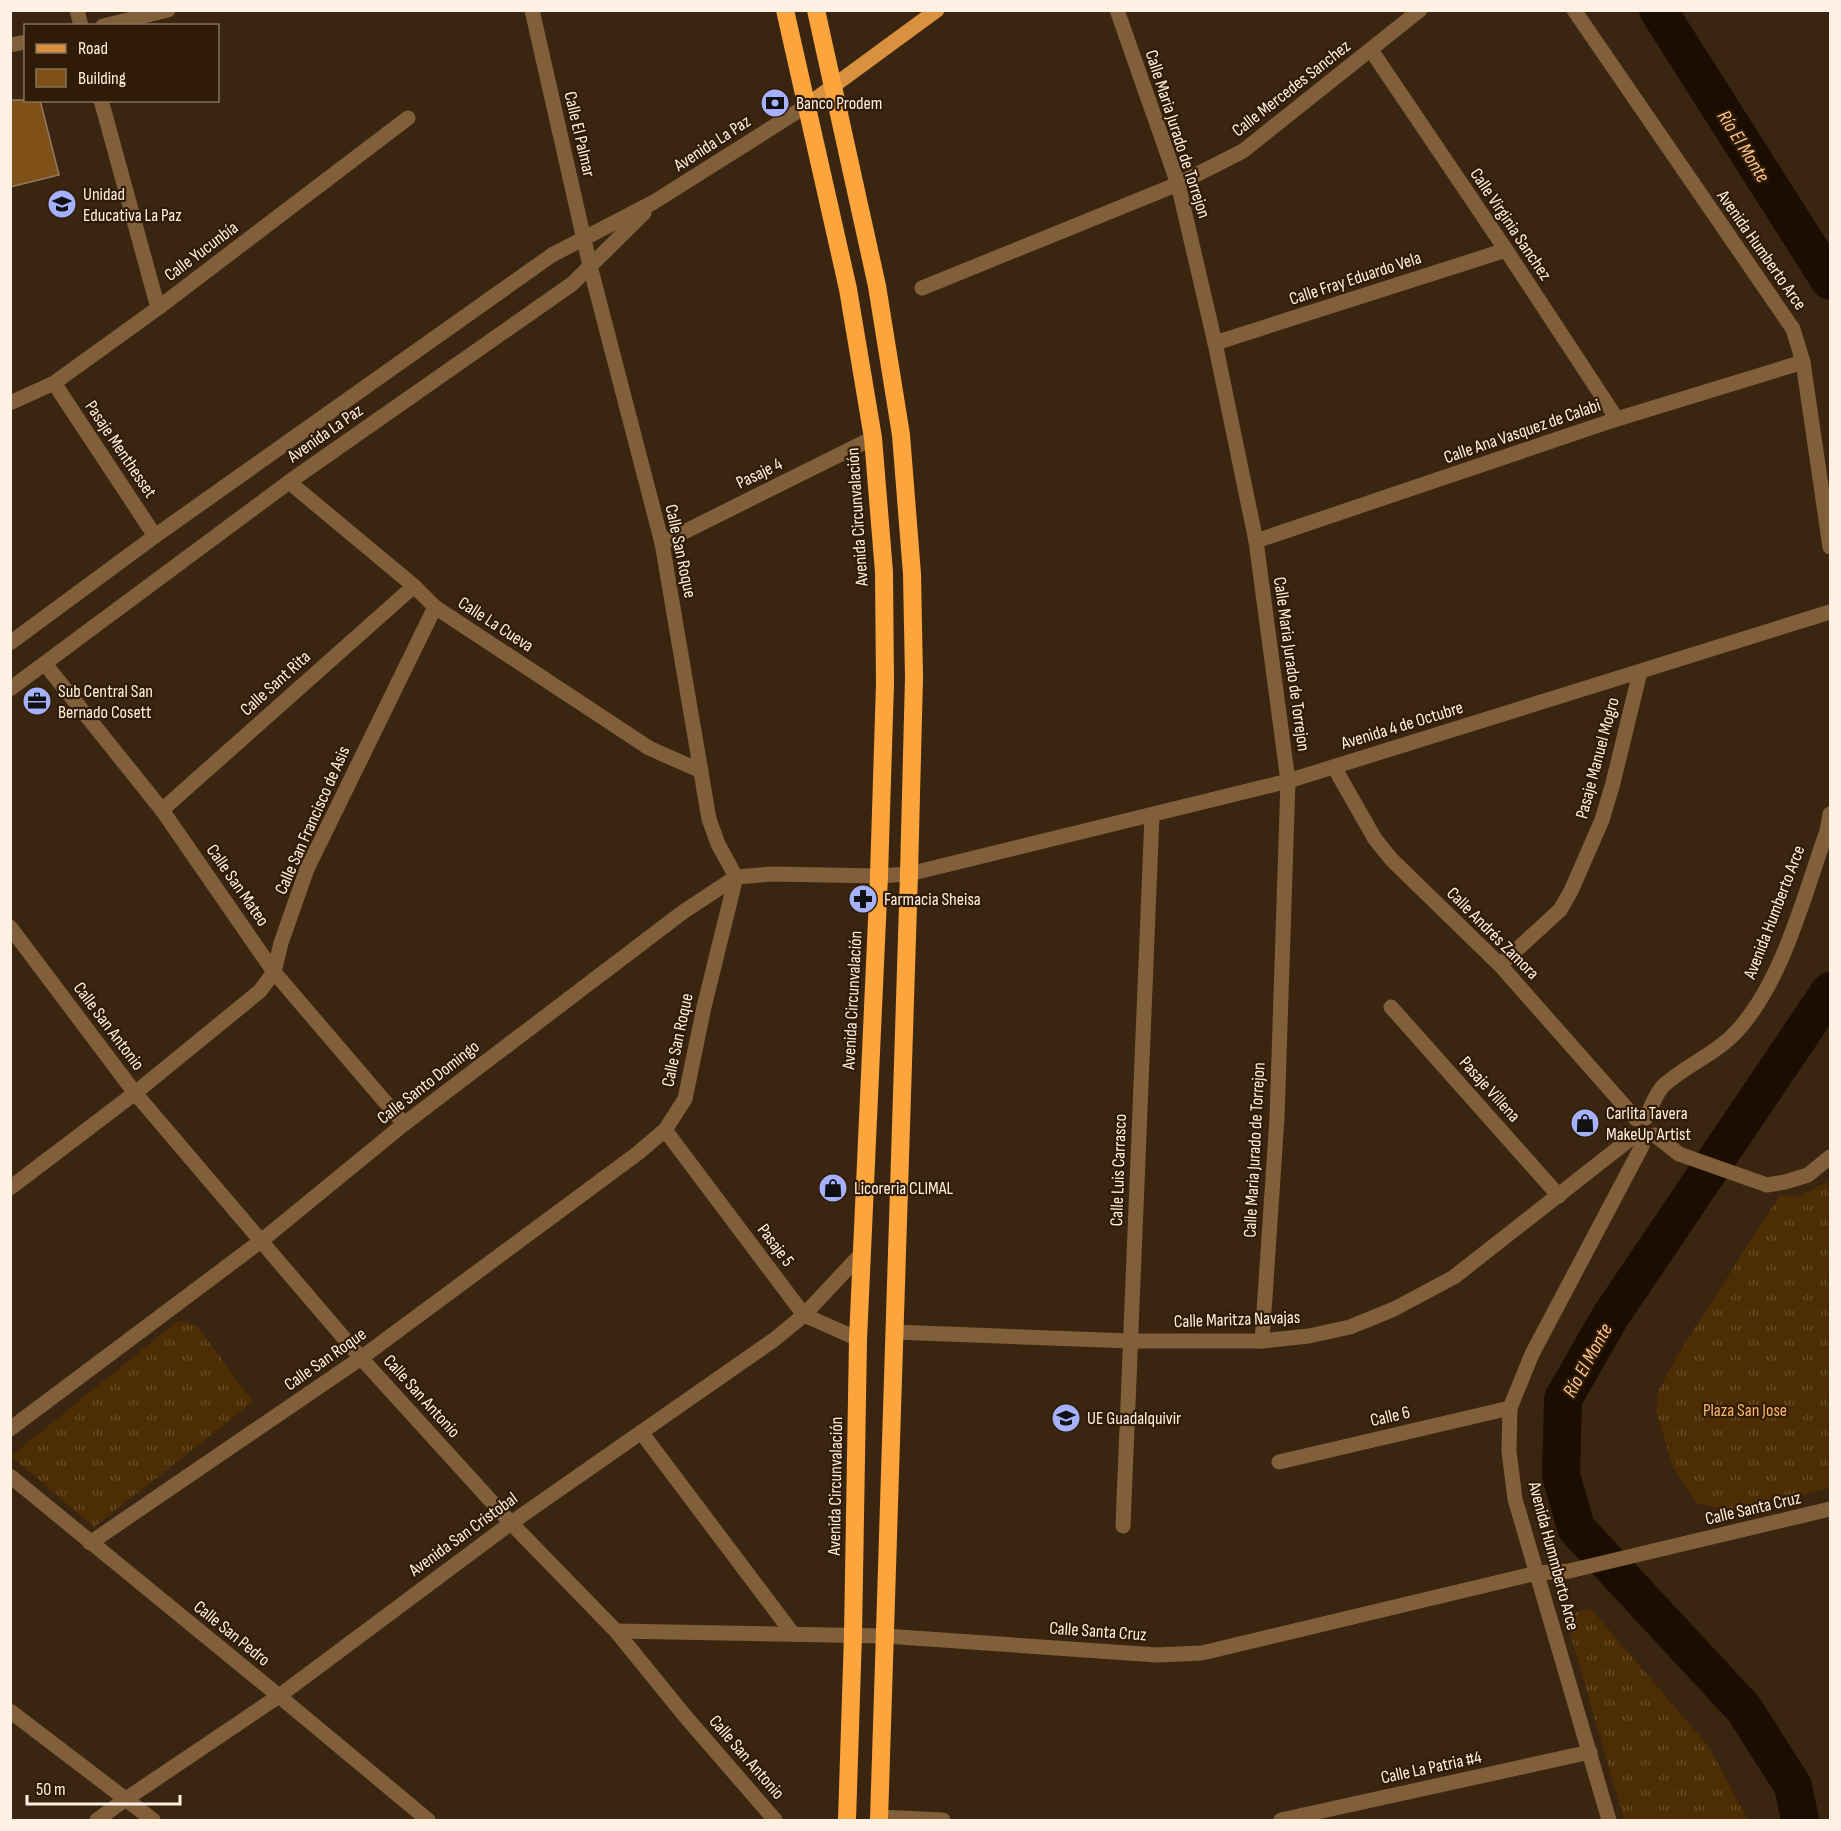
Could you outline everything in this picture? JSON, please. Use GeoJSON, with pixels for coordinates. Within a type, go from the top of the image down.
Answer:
{"type":"FeatureCollection","features":[{"type":"Feature","properties":{"kind":"highway","name":"Avenida Circunvalación"},"geometry":{"type":"LineString","coordinates":[[785,10],[848,289],[873,438],[884,572],[885,683],[879,876],[858,1339],[848,1821]]}},
{"type":"Feature","properties":{"kind":"highway"},"geometry":{"type":"LineString","coordinates":[[816,10],[877,286],[901,435],[913,597],[914,677],[909,874],[879,1819]]}},
{"type":"Feature","properties":{"kind":"main road","name":"Avenida La Paz"},"geometry":{"type":"LineString","coordinates":[[806,106],[936,10]]}},
{"type":"Feature","properties":{"kind":"street"},"geometry":{"type":"LineString","coordinates":[[111,24],[168,10]]}},
{"type":"Feature","properties":{"kind":"street","name":"Calle El Palmar"},"geometry":{"type":"LineString","coordinates":[[532,10],[590,266]]}},
{"type":"Feature","properties":{"kind":"street","name":"Calle Maria Jurado de Torrejon"},"geometry":{"type":"LineString","coordinates":[[1117,10],[1178,184],[1215,343],[1256,542],[1288,781],[1277,1118],[1262,1341]]}},
{"type":"Feature","properties":{"kind":"street","name":"Calle Mercedes Sanchez"},"geometry":{"type":"LineString","coordinates":[[922,288],[1178,184],[1243,151],[1420,10]]}},
{"type":"Feature","properties":{"kind":"street","name":"Avenida Humberto Arce"},"geometry":{"type":"LineString","coordinates":[[1574,10],[1793,329],[1803,363],[1830,547]]}},
{"type":"Feature","properties":{"kind":"street","name":"Calle Virginia Sanchez"},"geometry":{"type":"LineString","coordinates":[[1371,51],[1617,419]]}},
{"type":"Feature","properties":{"kind":"street"},"geometry":{"type":"LineString","coordinates":[[102,102],[158,308]]}},
{"type":"Feature","properties":{"kind":"street","name":"Avenida La Paz"},"geometry":{"type":"LineString","coordinates":[[10,643],[155,536],[552,255],[654,202],[806,106]]}},
{"type":"Feature","properties":{"kind":"street","name":"Calle Yucunbía"},"geometry":{"type":"LineString","coordinates":[[10,403],[54,383],[158,308],[408,118]]}},
{"type":"Feature","properties":{"kind":"street","name":"Avenida La Paz"},"geometry":{"type":"LineString","coordinates":[[10,689],[289,482],[572,284],[654,202]]}},
{"type":"Feature","properties":{"kind":"street","name":"Calle Fray Eduardo Vela"},"geometry":{"type":"LineString","coordinates":[[1215,343],[1506,250]]}},
{"type":"Feature","properties":{"kind":"street","name":"Calle San Roque"},"geometry":{"type":"LineString","coordinates":[[90,1543],[361,1358],[638,1153],[665,1130],[685,1099],[704,1008],[736,877],[718,844],[709,819],[662,543],[590,266]]}},
{"type":"Feature","properties":{"kind":"street","name":"Calle Ana Vasquez de Calabi"},"geometry":{"type":"LineString","coordinates":[[1256,542],[1617,419],[1803,363]]}},
{"type":"Feature","properties":{"kind":"street","name":"Pasaje Menthesset"},"geometry":{"type":"LineString","coordinates":[[54,383],[155,536]]}},
{"type":"Feature","properties":{"kind":"street","name":"Pasaje 4"},"geometry":{"type":"LineString","coordinates":[[662,543],[873,438]]}},
{"type":"Feature","properties":{"kind":"street","name":"Calle La Cueva"},"geometry":{"type":"LineString","coordinates":[[289,482],[414,586],[435,607],[649,748],[701,771]]}},
{"type":"Feature","properties":{"kind":"street","name":"Calle Sant Rita"},"geometry":{"type":"LineString","coordinates":[[162,810],[414,586]]}},
{"type":"Feature","properties":{"kind":"street","name":"Calle San Francisco de Asis"},"geometry":{"type":"LineString","coordinates":[[10,1188],[135,1093],[260,991],[274,972],[281,943],[307,869],[435,607]]}},
{"type":"Feature","properties":{"kind":"street","name":"Avenida 4 de Octubre"},"geometry":{"type":"LineString","coordinates":[[909,874],[1288,781],[1830,612]]}},
{"type":"Feature","properties":{"kind":"street","name":"Calle San Mateo"},"geometry":{"type":"LineString","coordinates":[[45,664],[162,810],[274,972],[404,1124]]}},
{"type":"Feature","properties":{"kind":"street","name":"Pasaje Manuel Mogro"},"geometry":{"type":"LineString","coordinates":[[1500,965],[1560,910],[1571,891],[1608,801],[1640,672]]}},
{"type":"Feature","properties":{"kind":"street","name":"Calle Andrés Zamora"},"geometry":{"type":"LineString","coordinates":[[1334,767],[1375,839],[1392,860],[1500,965],[1641,1119]]}},
{"type":"Feature","properties":{"kind":"street","name":"Avenida Humberto Arce"},"geometry":{"type":"LineString","coordinates":[[1641,1119],[1663,1087],[1694,1063],[1714,1052],[1737,1032],[1755,1008],[1778,967],[1827,831],[1830,814]]}},
{"type":"Feature","properties":{"kind":"street","name":"Calle Luis Carrasco"},"geometry":{"type":"LineString","coordinates":[[1123,1526],[1152,816]]}},
{"type":"Feature","properties":{"kind":"street","name":"Calle Santo Domingo"},"geometry":{"type":"LineString","coordinates":[[10,1429],[261,1242],[404,1124],[683,912],[736,877],[771,874],[879,876],[909,874]]}},
{"type":"Feature","properties":{"kind":"street","name":"Calle San Antonio"},"geometry":{"type":"LineString","coordinates":[[11,928],[135,1093],[261,1242],[361,1358],[511,1523],[616,1631],[775,1821]]}},
{"type":"Feature","properties":{"kind":"street","name":"Pasaje Villena"},"geometry":{"type":"LineString","coordinates":[[1391,1007],[1559,1196]]}},
{"type":"Feature","properties":{"kind":"street"},"geometry":{"type":"LineString","coordinates":[[1641,1119],[1655,1127],[1655,1135],[1650,1143],[1636,1143],[1628,1130],[1632,1122],[1641,1119]]}},
{"type":"Feature","properties":{"kind":"street","name":"Pasaje 5"},"geometry":{"type":"LineString","coordinates":[[665,1130],[804,1315]]}},
{"type":"Feature","properties":{"kind":"street"},"geometry":{"type":"LineString","coordinates":[[1655,1135],[1679,1154],[1747,1180],[1767,1185],[1808,1175],[1830,1156]]}},
{"type":"Feature","properties":{"kind":"street","name":"Calle Maritza Navajas"},"geometry":{"type":"LineString","coordinates":[[894,1332],[1131,1341],[1262,1341],[1309,1336],[1350,1327],[1394,1309],[1454,1277],[1559,1196],[1636,1143]]}},
{"type":"Feature","properties":{"kind":"street","name":"Avenida Hummberto Arce"},"geometry":{"type":"LineString","coordinates":[[1609,1821],[1515,1498],[1509,1451],[1510,1408],[1532,1354],[1636,1143]]}},
{"type":"Feature","properties":{"kind":"street"},"geometry":{"type":"LineString","coordinates":[[858,1339],[804,1315],[862,1253]]}},
{"type":"Feature","properties":{"kind":"street","name":"Avenida San Cristobal"},"geometry":{"type":"LineString","coordinates":[[98,1821],[126,1799],[279,1696],[511,1523],[775,1339],[804,1315]]}},
{"type":"Feature","properties":{"kind":"street","name":"Calle 6"},"geometry":{"type":"LineString","coordinates":[[1280,1462],[1510,1408]]}},
{"type":"Feature","properties":{"kind":"street"},"geometry":{"type":"LineString","coordinates":[[641,1432],[793,1634]]}},
{"type":"Feature","properties":{"kind":"street","name":"Calle San Pedro"},"geometry":{"type":"LineString","coordinates":[[10,1476],[428,1821]]}},
{"type":"Feature","properties":{"kind":"street","name":"Calle Santa Cruz"},"geometry":{"type":"LineString","coordinates":[[616,1631],[885,1636],[1157,1654],[1203,1653],[1537,1573],[1569,1571],[1830,1509]]}},
{"type":"Feature","properties":{"kind":"street"},"geometry":{"type":"LineString","coordinates":[[10,1711],[153,1821]]}},
{"type":"Feature","properties":{"kind":"street","name":"Calle La Patria #4"},"geometry":{"type":"LineString","coordinates":[[1281,1821],[1590,1752]]}},
{"type":"Feature","properties":{"kind":"street"},"geometry":{"type":"LineString","coordinates":[[879,1819],[943,1821]]}},
{"type":"Feature","properties":{"kind":"green space","name":"Plaza San Jose"},"geometry":{"type":"Polygon","coordinates":[[[1830,1180],[1830,1487],[1744,1514],[1696,1503],[1673,1467],[1656,1411],[1658,1392],[1677,1356],[1780,1195],[1799,1197],[1830,1180]]]}},
{"type":"Feature","properties":{"kind":"green space"},"geometry":{"type":"Polygon","coordinates":[[[178,1321],[197,1326],[253,1402],[94,1527],[11,1456],[178,1321]]]}},
{"type":"Feature","properties":{"kind":"green space"},"geometry":{"type":"Polygon","coordinates":[[[1591,1609],[1709,1747],[1748,1820],[1624,1820],[1565,1615],[1591,1609]]]}},
{"type":"Feature","properties":{"kind":"building"},"geometry":{"type":"Polygon","coordinates":[[[10,100],[41,102],[59,175],[10,187],[10,100]]]}},
{"type":"Feature","properties":{"kind":"waterway","name":"Río El Monte"},"geometry":{"type":"LineString","coordinates":[[1658,10],[1830,281]]}},
{"type":"Feature","properties":{"kind":"waterway","name":"Río El Monte"},"geometry":{"type":"LineString","coordinates":[[1800,1820],[1793,1786],[1744,1709],[1576,1528],[1561,1475],[1563,1399],[1610,1317],[1830,991]]}},
{"type":"Feature","properties":{"kind":"place","name":"Banco Prodem"},"geometry":{"type":"Point","coordinates":[775,103]}},
{"type":"Feature","properties":{"kind":"place","name":"Unidad Educativa La Paz"},"geometry":{"type":"Point","coordinates":[62,204]}},
{"type":"Feature","properties":{"kind":"place","name":"Sub Central San Bernado Cosett"},"geometry":{"type":"Point","coordinates":[37,701]}},
{"type":"Feature","properties":{"kind":"place","name":"Farmacia Sheisa"},"geometry":{"type":"Point","coordinates":[863,899]}},
{"type":"Feature","properties":{"kind":"place","name":"Carlita Tavera MakeUp Artist"},"geometry":{"type":"Point","coordinates":[1585,1123]}},
{"type":"Feature","properties":{"kind":"place","name":"Licoreria CLIMAL"},"geometry":{"type":"Point","coordinates":[833,1188]}},
{"type":"Feature","properties":{"kind":"place","name":"UE Guadalquivir"},"geometry":{"type":"Point","coordinates":[1066,1418]}}]}
